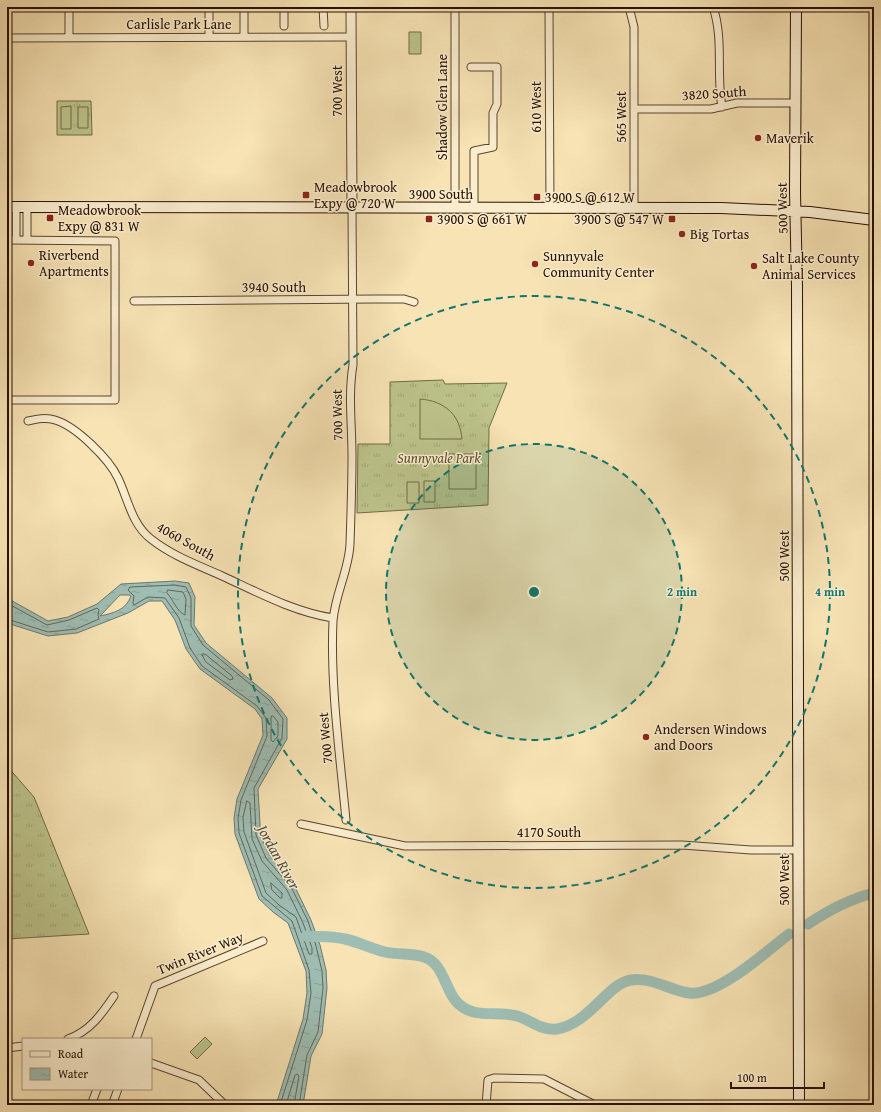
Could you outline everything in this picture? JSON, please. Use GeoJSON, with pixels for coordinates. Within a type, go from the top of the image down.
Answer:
{"type":"FeatureCollection","features":[{"type":"Feature","properties":{"kind":"main road","name":"500 West"},"geometry":{"type":"LineString","coordinates":[[796,7],[798,1105]]}},
{"type":"Feature","properties":{"kind":"main road","name":"3900 South"},"geometry":{"type":"LineString","coordinates":[[12,207],[741,208],[796,211],[874,220]]}},
{"type":"Feature","properties":{"kind":"street"},"geometry":{"type":"LineString","coordinates":[[69,7],[69,38]]}},
{"type":"Feature","properties":{"kind":"street"},"geometry":{"type":"LineString","coordinates":[[209,7],[209,37]]}},
{"type":"Feature","properties":{"kind":"street"},"geometry":{"type":"LineString","coordinates":[[244,7],[244,37]]}},
{"type":"Feature","properties":{"kind":"street"},"geometry":{"type":"LineString","coordinates":[[284,7],[284,26]]}},
{"type":"Feature","properties":{"kind":"street"},"geometry":{"type":"LineString","coordinates":[[323,7],[324,26]]}},
{"type":"Feature","properties":{"kind":"street","name":"700 West"},"geometry":{"type":"LineString","coordinates":[[346,820],[333,671],[333,618],[348,564],[350,546],[352,454],[350,423],[353,365],[351,7]]}},
{"type":"Feature","properties":{"kind":"street","name":"Shadow Glen Lane"},"geometry":{"type":"LineString","coordinates":[[455,7],[455,208]]}},
{"type":"Feature","properties":{"kind":"street","name":"610 West"},"geometry":{"type":"LineString","coordinates":[[549,7],[550,208]]}},
{"type":"Feature","properties":{"kind":"street","name":"565 West"},"geometry":{"type":"LineString","coordinates":[[629,7],[634,27],[634,208]]}},
{"type":"Feature","properties":{"kind":"street"},"geometry":{"type":"LineString","coordinates":[[713,7],[718,29],[719,88],[722,107]]}},
{"type":"Feature","properties":{"kind":"street","name":"Carlisle Park Lane"},"geometry":{"type":"LineString","coordinates":[[7,38],[351,37]]}},
{"type":"Feature","properties":{"kind":"street"},"geometry":{"type":"LineString","coordinates":[[471,66],[497,67],[497,104],[494,113],[494,147],[474,151],[474,208]]}},
{"type":"Feature","properties":{"kind":"street","name":"3820 South"},"geometry":{"type":"LineString","coordinates":[[634,109],[711,109],[737,103],[796,103]]}},
{"type":"Feature","properties":{"kind":"street"},"geometry":{"type":"LineString","coordinates":[[12,207],[16,240]]}},
{"type":"Feature","properties":{"kind":"street"},"geometry":{"type":"LineString","coordinates":[[27,207],[27,240]]}},
{"type":"Feature","properties":{"kind":"street"},"geometry":{"type":"LineString","coordinates":[[7,240],[115,241],[115,400],[7,400]]}},
{"type":"Feature","properties":{"kind":"street","name":"3940 South"},"geometry":{"type":"LineString","coordinates":[[134,301],[404,299],[414,302]]}},
{"type":"Feature","properties":{"kind":"street","name":"4060 South"},"geometry":{"type":"LineString","coordinates":[[28,421],[41,419],[55,420],[71,427],[90,445],[112,468],[137,523],[150,539],[186,560],[256,591],[305,612],[333,618]]}},
{"type":"Feature","properties":{"kind":"street","name":"4170 South"},"geometry":{"type":"LineString","coordinates":[[301,824],[405,846],[682,845],[751,850],[798,850]]}},
{"type":"Feature","properties":{"kind":"street","name":"Twin River Way"},"geometry":{"type":"LineString","coordinates":[[136,1038],[155,986],[263,942]]}},
{"type":"Feature","properties":{"kind":"street"},"geometry":{"type":"LineString","coordinates":[[71,1038],[93,1024],[114,996]]}},
{"type":"Feature","properties":{"kind":"street"},"geometry":{"type":"LineString","coordinates":[[7,1048],[22,1046]]}},
{"type":"Feature","properties":{"kind":"street"},"geometry":{"type":"LineString","coordinates":[[152,1063],[199,1080],[225,1105]]}},
{"type":"Feature","properties":{"kind":"street"},"geometry":{"type":"LineString","coordinates":[[486,1105],[488,1080],[494,1078],[544,1079],[595,1105]]}},
{"type":"Feature","properties":{"kind":"street"},"geometry":{"type":"LineString","coordinates":[[91,1105],[97,1090]]}},
{"type":"Feature","properties":{"kind":"street"},"geometry":{"type":"LineString","coordinates":[[112,1105],[118,1090]]}},
{"type":"Feature","properties":{"kind":"green space"},"geometry":{"type":"Polygon","coordinates":[[[409,32],[421,32],[421,54],[409,54],[409,32]]]}},
{"type":"Feature","properties":{"kind":"green space"},"geometry":{"type":"Polygon","coordinates":[[[57,101],[91,101],[92,135],[57,135],[57,101]]]}},
{"type":"Feature","properties":{"kind":"green space"},"geometry":{"type":"Polygon","coordinates":[[[71,106],[71,129],[61,129],[61,107],[71,106]]]}},
{"type":"Feature","properties":{"kind":"green space"},"geometry":{"type":"Polygon","coordinates":[[[78,107],[88,107],[88,128],[78,128],[78,107]]]}},
{"type":"Feature","properties":{"kind":"green space","name":"Sunnyvale Park"},"geometry":{"type":"Polygon","coordinates":[[[443,380],[445,384],[507,383],[489,428],[488,505],[357,513],[358,444],[390,444],[390,382],[443,380]]]}},
{"type":"Feature","properties":{"kind":"green space"},"geometry":{"type":"Polygon","coordinates":[[[420,399],[429,400],[449,410],[458,422],[462,439],[420,439],[420,399]]]}},
{"type":"Feature","properties":{"kind":"green space"},"geometry":{"type":"Polygon","coordinates":[[[449,454],[476,454],[476,489],[449,489],[449,454]]]}},
{"type":"Feature","properties":{"kind":"green space"},"geometry":{"type":"Polygon","coordinates":[[[424,481],[435,481],[435,502],[424,502],[424,481]]]}},
{"type":"Feature","properties":{"kind":"green space"},"geometry":{"type":"Polygon","coordinates":[[[407,482],[419,482],[419,503],[407,503],[407,482]]]}},
{"type":"Feature","properties":{"kind":"green space"},"geometry":{"type":"Polygon","coordinates":[[[7,766],[34,797],[89,934],[7,939],[7,766]]]}},
{"type":"Feature","properties":{"kind":"green space"},"geometry":{"type":"Polygon","coordinates":[[[205,1037],[212,1044],[197,1059],[190,1052],[205,1037]]]}},
{"type":"Feature","properties":{"kind":"water"},"geometry":{"type":"Polygon","coordinates":[[[175,581],[189,583],[195,597],[194,625],[206,643],[272,698],[287,718],[287,739],[258,789],[260,835],[270,856],[294,885],[311,920],[320,945],[326,970],[327,988],[322,1034],[311,1056],[303,1105],[276,1105],[303,1019],[307,993],[306,971],[288,923],[259,899],[235,834],[234,818],[237,799],[263,735],[262,719],[255,709],[200,669],[186,649],[175,620],[162,601],[149,601],[128,613],[77,633],[48,636],[7,623],[7,598],[48,621],[68,617],[97,604],[121,584],[175,581]],[[120,595],[100,616],[123,608],[129,601],[131,596],[120,595]]]}},
{"type":"Feature","properties":{"kind":"waterway"},"geometry":{"type":"LineString","coordinates":[[808,924],[856,898],[874,893]]}},
{"type":"Feature","properties":{"kind":"waterway"},"geometry":{"type":"LineString","coordinates":[[306,936],[340,938],[385,952],[424,957],[435,964],[455,1000],[469,1011],[484,1014],[509,1014],[541,1027],[557,1029],[568,1026],[579,1020],[614,988],[631,980],[646,980],[689,993],[700,992],[713,988],[727,981],[789,934]]}},
{"type":"Feature","properties":{"kind":"place","name":"Maverik"},"geometry":{"type":"Point","coordinates":[758,138]}},
{"type":"Feature","properties":{"kind":"place","name":"Meadowbrook Expy @ 720 W"},"geometry":{"type":"Point","coordinates":[306,195]}},
{"type":"Feature","properties":{"kind":"place","name":"3900 S @ 612 W"},"geometry":{"type":"Point","coordinates":[537,197]}},
{"type":"Feature","properties":{"kind":"place","name":"Meadowbrook Expy @ 831 W"},"geometry":{"type":"Point","coordinates":[50,218]}},
{"type":"Feature","properties":{"kind":"place","name":"3900 S @ 661 W"},"geometry":{"type":"Point","coordinates":[429,219]}},
{"type":"Feature","properties":{"kind":"place","name":"3900 S @ 547 W"},"geometry":{"type":"Point","coordinates":[672,219]}},
{"type":"Feature","properties":{"kind":"place","name":"Big Tortas"},"geometry":{"type":"Point","coordinates":[682,234]}},
{"type":"Feature","properties":{"kind":"place","name":"Riverbend Apartments"},"geometry":{"type":"Point","coordinates":[31,263]}},
{"type":"Feature","properties":{"kind":"place","name":"Sunnyvale Community Center"},"geometry":{"type":"Point","coordinates":[535,264]}},
{"type":"Feature","properties":{"kind":"place","name":"Salt Lake County Animal Services"},"geometry":{"type":"Point","coordinates":[754,266]}},
{"type":"Feature","properties":{"kind":"place","name":"Andersen Windows and Doors"},"geometry":{"type":"Point","coordinates":[646,737]}},
{"type":"Feature","properties":{"kind":"water label","name":"Jordan River"},"geometry":{"type":"Point","coordinates":[279,857]}}]}
